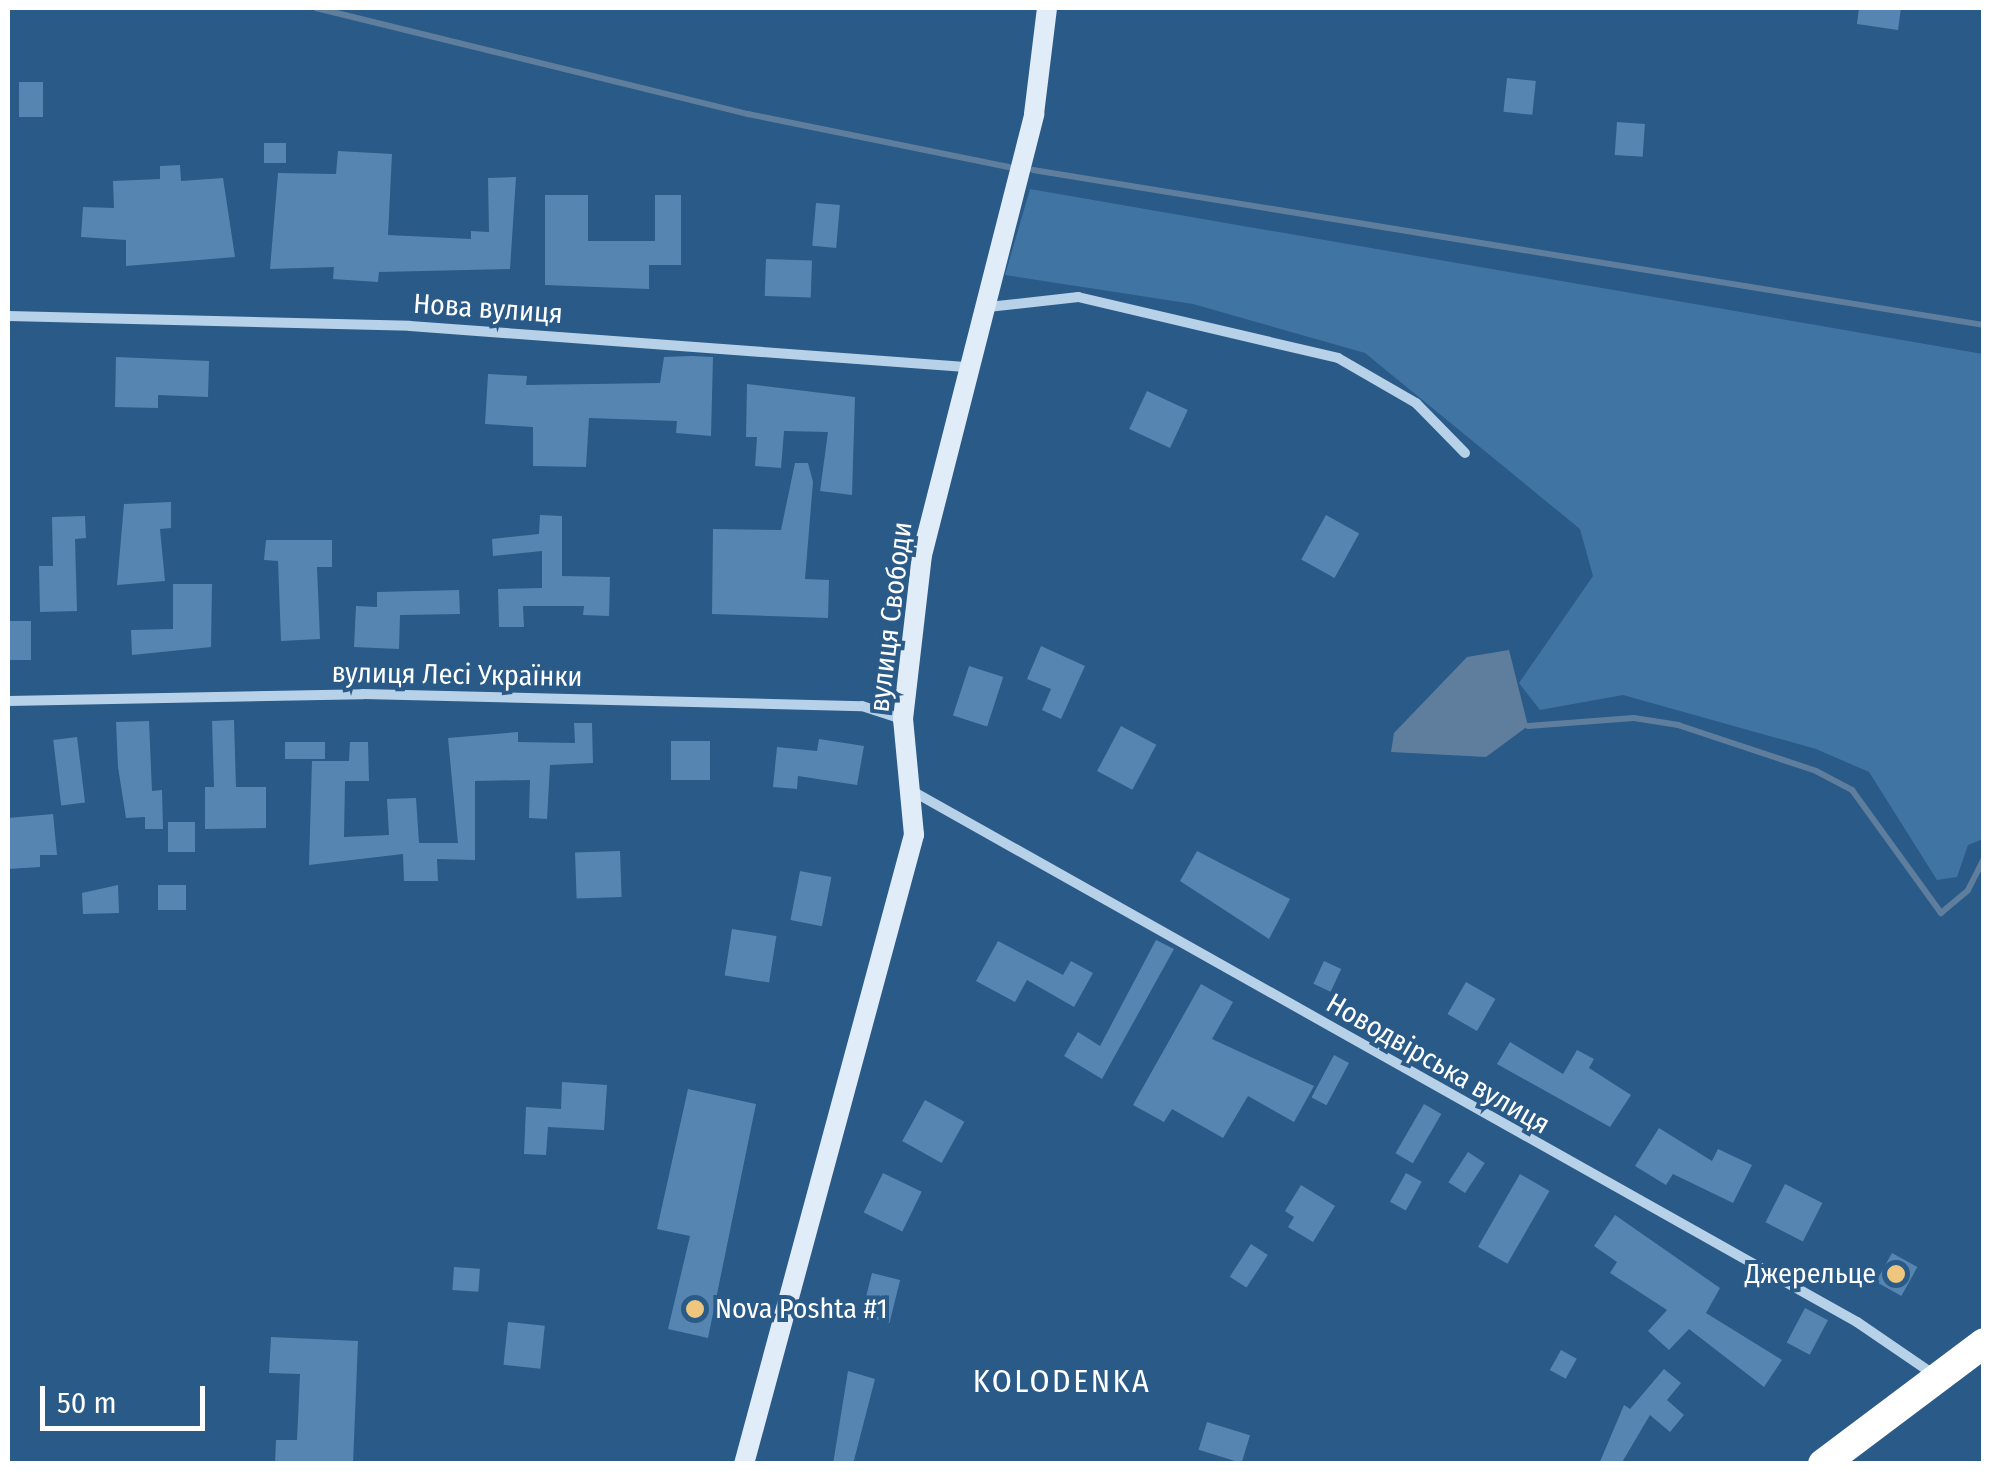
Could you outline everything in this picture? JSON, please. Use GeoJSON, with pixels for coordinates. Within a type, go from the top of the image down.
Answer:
{"type":"FeatureCollection","features":[{"type":"Feature","properties":{"kind":"highway"},"geometry":{"type":"LineString","coordinates":[[1822,1464],[1984,1343]]}},
{"type":"Feature","properties":{"kind":"main road","name":"вулиця Свободи"},"geometry":{"type":"LineString","coordinates":[[744,1464],[832,1115],[900,900],[914,792],[904,720],[922,555],[965,367],[988,307],[1034,114],[1047,8]]}},
{"type":"Feature","properties":{"kind":"street"},"geometry":{"type":"LineString","coordinates":[[988,307],[1078,296],[1338,358],[1416,403],[1465,453]]}},
{"type":"Feature","properties":{"kind":"street","name":"Нова вулиця"},"geometry":{"type":"LineString","coordinates":[[8,316],[429,328],[965,367]]}},
{"type":"Feature","properties":{"kind":"street","name":"вулиця Лесі Українки"},"geometry":{"type":"LineString","coordinates":[[8,701],[363,694],[862,706],[904,720]]}},
{"type":"Feature","properties":{"kind":"street","name":"Новодвірська вулиця"},"geometry":{"type":"LineString","coordinates":[[914,792],[1857,1322],[1938,1377]]}},
{"type":"Feature","properties":{"kind":"shaded area"},"geometry":{"type":"Polygon","coordinates":[[[1030,189],[1983,354],[1983,839],[1968,845],[1957,877],[1937,880],[1869,772],[1816,749],[1623,695],[1540,710],[1519,683],[1593,576],[1580,529],[1365,353],[1193,304],[1005,275],[1030,189]]]}},
{"type":"Feature","properties":{"kind":"shaded area"},"geometry":{"type":"Polygon","coordinates":[[[1509,650],[1528,726],[1486,757],[1391,752],[1394,733],[1467,657],[1509,650]]]}},
{"type":"Feature","properties":{"kind":"building"},"geometry":{"type":"Polygon","coordinates":[[[1859,8],[1901,8],[1898,30],[1857,24],[1859,8]]]}},
{"type":"Feature","properties":{"kind":"building"},"geometry":{"type":"Polygon","coordinates":[[[1507,78],[1536,81],[1532,115],[1503,112],[1507,78]]]}},
{"type":"Feature","properties":{"kind":"building"},"geometry":{"type":"Polygon","coordinates":[[[19,82],[43,82],[43,117],[19,117],[19,82]]]}},
{"type":"Feature","properties":{"kind":"building"},"geometry":{"type":"Polygon","coordinates":[[[1617,122],[1645,124],[1643,157],[1615,155],[1617,122]]]}},
{"type":"Feature","properties":{"kind":"building"},"geometry":{"type":"Polygon","coordinates":[[[264,143],[286,143],[286,163],[264,163],[264,143]]]}},
{"type":"Feature","properties":{"kind":"building"},"geometry":{"type":"Polygon","coordinates":[[[338,151],[392,154],[388,235],[471,239],[471,231],[489,232],[488,178],[516,177],[510,269],[379,272],[378,282],[333,279],[334,267],[270,269],[278,173],[336,174],[338,151]]]}},
{"type":"Feature","properties":{"kind":"building"},"geometry":{"type":"Polygon","coordinates":[[[180,165],[181,181],[223,178],[235,257],[126,266],[126,240],[81,237],[83,207],[114,208],[113,181],[160,179],[160,166],[180,165]]]}},
{"type":"Feature","properties":{"kind":"building"},"geometry":{"type":"Polygon","coordinates":[[[545,195],[588,195],[588,241],[655,241],[655,195],[681,195],[681,265],[649,265],[649,289],[545,285],[545,195]]]}},
{"type":"Feature","properties":{"kind":"building"},"geometry":{"type":"Polygon","coordinates":[[[816,203],[840,205],[836,248],[812,246],[816,203]]]}},
{"type":"Feature","properties":{"kind":"building"},"geometry":{"type":"Polygon","coordinates":[[[766,259],[812,261],[811,298],[765,296],[766,259]]]}},
{"type":"Feature","properties":{"kind":"building"},"geometry":{"type":"Polygon","coordinates":[[[116,357],[209,361],[208,397],[158,395],[158,408],[115,407],[116,357]]]}},
{"type":"Feature","properties":{"kind":"building"},"geometry":{"type":"Polygon","coordinates":[[[664,357],[713,357],[711,436],[676,433],[677,421],[589,418],[586,467],[533,466],[533,427],[485,424],[488,374],[527,376],[526,385],[660,383],[664,357]]]}},
{"type":"Feature","properties":{"kind":"building"},"geometry":{"type":"Polygon","coordinates":[[[747,384],[855,397],[852,495],[820,491],[828,432],[784,431],[781,468],[755,466],[757,437],[746,437],[747,384]]]}},
{"type":"Feature","properties":{"kind":"building"},"geometry":{"type":"Polygon","coordinates":[[[1147,391],[1188,410],[1170,448],[1129,429],[1147,391]]]}},
{"type":"Feature","properties":{"kind":"building"},"geometry":{"type":"Polygon","coordinates":[[[795,463],[808,463],[813,482],[805,579],[829,580],[828,618],[712,614],[713,529],[781,530],[795,463]]]}},
{"type":"Feature","properties":{"kind":"building"},"geometry":{"type":"Polygon","coordinates":[[[171,502],[171,528],[160,529],[165,581],[117,585],[124,504],[171,502]]]}},
{"type":"Feature","properties":{"kind":"building"},"geometry":{"type":"Polygon","coordinates":[[[540,515],[562,516],[562,576],[610,577],[609,616],[583,615],[584,606],[523,606],[524,627],[499,627],[498,589],[542,588],[542,551],[493,556],[492,539],[539,534],[540,515]]]}},
{"type":"Feature","properties":{"kind":"building"},"geometry":{"type":"Polygon","coordinates":[[[1326,515],[1359,533],[1335,578],[1301,560],[1326,515]]]}},
{"type":"Feature","properties":{"kind":"building"},"geometry":{"type":"Polygon","coordinates":[[[85,516],[86,538],[75,539],[77,611],[40,612],[39,566],[53,566],[52,517],[85,516]]]}},
{"type":"Feature","properties":{"kind":"building"},"geometry":{"type":"Polygon","coordinates":[[[266,540],[332,540],[332,567],[317,567],[320,639],[281,641],[278,561],[264,560],[266,540]]]}},
{"type":"Feature","properties":{"kind":"building"},"geometry":{"type":"Polygon","coordinates":[[[173,584],[212,584],[211,647],[132,655],[131,630],[173,629],[173,584]]]}},
{"type":"Feature","properties":{"kind":"building"},"geometry":{"type":"Polygon","coordinates":[[[459,590],[460,614],[400,615],[399,649],[354,647],[356,606],[377,607],[377,592],[459,590]]]}},
{"type":"Feature","properties":{"kind":"building"},"geometry":{"type":"Polygon","coordinates":[[[8,621],[31,621],[31,660],[8,660],[8,621]]]}},
{"type":"Feature","properties":{"kind":"building"},"geometry":{"type":"Polygon","coordinates":[[[1041,646],[1085,666],[1061,719],[1042,710],[1051,689],[1027,679],[1041,646]]]}},
{"type":"Feature","properties":{"kind":"building"},"geometry":{"type":"Polygon","coordinates":[[[969,666],[1003,677],[987,727],[953,715],[969,666]]]}},
{"type":"Feature","properties":{"kind":"building"},"geometry":{"type":"Polygon","coordinates":[[[234,720],[236,787],[266,787],[266,828],[205,829],[205,787],[214,787],[212,721],[234,720]]]}},
{"type":"Feature","properties":{"kind":"building"},"geometry":{"type":"Polygon","coordinates":[[[149,721],[152,791],[162,790],[163,829],[145,829],[145,817],[126,818],[118,767],[116,722],[149,721]]]}},
{"type":"Feature","properties":{"kind":"building"},"geometry":{"type":"Polygon","coordinates":[[[574,723],[592,723],[593,763],[550,765],[547,819],[529,818],[530,780],[475,781],[475,860],[437,859],[438,881],[404,881],[403,854],[309,865],[312,761],[349,761],[350,742],[368,742],[369,781],[345,781],[344,837],[389,835],[387,799],[416,798],[419,843],[458,843],[448,738],[518,732],[518,742],[575,743],[574,723]]]}},
{"type":"Feature","properties":{"kind":"building"},"geometry":{"type":"Polygon","coordinates":[[[1121,726],[1156,745],[1132,790],[1097,771],[1121,726]]]}},
{"type":"Feature","properties":{"kind":"building"},"geometry":{"type":"Polygon","coordinates":[[[77,737],[85,803],[61,805],[53,740],[77,737]]]}},
{"type":"Feature","properties":{"kind":"building"},"geometry":{"type":"Polygon","coordinates":[[[819,739],[864,746],[857,785],[798,776],[797,789],[773,787],[777,747],[817,751],[819,739]]]}},
{"type":"Feature","properties":{"kind":"building"},"geometry":{"type":"Polygon","coordinates":[[[671,741],[710,741],[710,780],[671,780],[671,741]]]}},
{"type":"Feature","properties":{"kind":"building"},"geometry":{"type":"Polygon","coordinates":[[[285,742],[325,742],[325,759],[285,759],[285,742]]]}},
{"type":"Feature","properties":{"kind":"building"},"geometry":{"type":"Polygon","coordinates":[[[53,814],[57,855],[40,855],[40,867],[8,869],[8,818],[53,814]]]}},
{"type":"Feature","properties":{"kind":"building"},"geometry":{"type":"Polygon","coordinates":[[[168,822],[195,822],[195,852],[168,852],[168,822]]]}},
{"type":"Feature","properties":{"kind":"building"},"geometry":{"type":"Polygon","coordinates":[[[620,851],[622,897],[577,899],[575,853],[620,851]]]}},
{"type":"Feature","properties":{"kind":"building"},"geometry":{"type":"Polygon","coordinates":[[[1197,851],[1290,899],[1269,939],[1180,881],[1197,851]]]}},
{"type":"Feature","properties":{"kind":"building"},"geometry":{"type":"Polygon","coordinates":[[[800,871],[831,877],[822,926],[790,920],[800,871]]]}},
{"type":"Feature","properties":{"kind":"building"},"geometry":{"type":"Polygon","coordinates":[[[118,885],[119,913],[83,914],[82,893],[118,885]]]}},
{"type":"Feature","properties":{"kind":"building"},"geometry":{"type":"Polygon","coordinates":[[[158,885],[186,885],[186,910],[158,910],[158,885]]]}},
{"type":"Feature","properties":{"kind":"building"},"geometry":{"type":"Polygon","coordinates":[[[732,929],[776,936],[769,982],[725,975],[732,929]]]}},
{"type":"Feature","properties":{"kind":"building"},"geometry":{"type":"Polygon","coordinates":[[[1156,940],[1174,949],[1102,1079],[1064,1056],[1078,1032],[1100,1046],[1156,940]]]}},
{"type":"Feature","properties":{"kind":"building"},"geometry":{"type":"Polygon","coordinates":[[[998,941],[1063,975],[1071,961],[1093,973],[1074,1007],[1027,980],[1015,1002],[976,981],[998,941]]]}},
{"type":"Feature","properties":{"kind":"building"},"geometry":{"type":"Polygon","coordinates":[[[1324,961],[1341,969],[1331,992],[1313,984],[1324,961]]]}},
{"type":"Feature","properties":{"kind":"building"},"geometry":{"type":"Polygon","coordinates":[[[1466,982],[1495,999],[1477,1031],[1448,1014],[1466,982]]]}},
{"type":"Feature","properties":{"kind":"building"},"geometry":{"type":"Polygon","coordinates":[[[1201,984],[1233,1002],[1212,1039],[1314,1086],[1294,1122],[1248,1096],[1223,1138],[1172,1109],[1164,1122],[1133,1105],[1201,984]]]}},
{"type":"Feature","properties":{"kind":"building"},"geometry":{"type":"Polygon","coordinates":[[[1510,1042],[1563,1074],[1577,1050],[1594,1059],[1589,1068],[1631,1095],[1610,1127],[1497,1064],[1510,1042]]]}},
{"type":"Feature","properties":{"kind":"building"},"geometry":{"type":"Polygon","coordinates":[[[1334,1055],[1349,1063],[1326,1105],[1311,1097],[1334,1055]]]}},
{"type":"Feature","properties":{"kind":"building"},"geometry":{"type":"Polygon","coordinates":[[[562,1082],[607,1085],[604,1130],[548,1127],[546,1155],[524,1154],[526,1107],[561,1109],[562,1082]]]}},
{"type":"Feature","properties":{"kind":"building"},"geometry":{"type":"Polygon","coordinates":[[[688,1089],[756,1104],[708,1338],[668,1329],[690,1236],[657,1229],[688,1089]]]}},
{"type":"Feature","properties":{"kind":"building"},"geometry":{"type":"Polygon","coordinates":[[[925,1100],[964,1122],[942,1163],[902,1141],[925,1100]]]}},
{"type":"Feature","properties":{"kind":"building"},"geometry":{"type":"Polygon","coordinates":[[[1424,1104],[1441,1114],[1413,1163],[1396,1153],[1424,1104]]]}},
{"type":"Feature","properties":{"kind":"building"},"geometry":{"type":"Polygon","coordinates":[[[1659,1128],[1712,1161],[1718,1149],[1752,1165],[1733,1203],[1673,1174],[1666,1185],[1635,1166],[1659,1128]]]}},
{"type":"Feature","properties":{"kind":"building"},"geometry":{"type":"Polygon","coordinates":[[[1468,1152],[1485,1163],[1465,1193],[1448,1182],[1468,1152]]]}},
{"type":"Feature","properties":{"kind":"building"},"geometry":{"type":"Polygon","coordinates":[[[883,1173],[922,1192],[902,1231],[864,1213],[883,1173]]]}},
{"type":"Feature","properties":{"kind":"building"},"geometry":{"type":"Polygon","coordinates":[[[1406,1173],[1422,1182],[1406,1211],[1390,1202],[1406,1173]]]}},
{"type":"Feature","properties":{"kind":"building"},"geometry":{"type":"Polygon","coordinates":[[[1520,1174],[1549,1191],[1507,1264],[1478,1247],[1520,1174]]]}},
{"type":"Feature","properties":{"kind":"building"},"geometry":{"type":"Polygon","coordinates":[[[1785,1184],[1822,1203],[1803,1241],[1765,1222],[1785,1184]]]}},
{"type":"Feature","properties":{"kind":"building"},"geometry":{"type":"Polygon","coordinates":[[[1301,1185],[1335,1206],[1313,1242],[1288,1227],[1294,1217],[1285,1211],[1301,1185]]]}},
{"type":"Feature","properties":{"kind":"building"},"geometry":{"type":"Polygon","coordinates":[[[1615,1215],[1720,1288],[1706,1313],[1782,1360],[1764,1387],[1689,1329],[1669,1350],[1648,1331],[1667,1310],[1610,1273],[1617,1262],[1594,1246],[1615,1215]]]}},
{"type":"Feature","properties":{"kind":"building"},"geometry":{"type":"Polygon","coordinates":[[[1251,1244],[1268,1255],[1247,1288],[1230,1277],[1251,1244]]]}},
{"type":"Feature","properties":{"kind":"building","name":"Джерельце"},"geometry":{"type":"Polygon","coordinates":[[[1892,1253],[1917,1267],[1901,1296],[1876,1282],[1892,1253]]]}},
{"type":"Feature","properties":{"kind":"building"},"geometry":{"type":"Polygon","coordinates":[[[454,1267],[480,1269],[478,1292],[452,1290],[454,1267]]]}},
{"type":"Feature","properties":{"kind":"building"},"geometry":{"type":"Polygon","coordinates":[[[872,1273],[900,1280],[889,1323],[861,1316],[872,1273]]]}},
{"type":"Feature","properties":{"kind":"building"},"geometry":{"type":"Polygon","coordinates":[[[1805,1308],[1828,1320],[1810,1355],[1787,1342],[1805,1308]]]}},
{"type":"Feature","properties":{"kind":"building"},"geometry":{"type":"Polygon","coordinates":[[[508,1322],[545,1326],[540,1369],[504,1365],[508,1322]]]}},
{"type":"Feature","properties":{"kind":"building"},"geometry":{"type":"Polygon","coordinates":[[[271,1337],[358,1341],[353,1464],[275,1464],[276,1440],[297,1440],[300,1374],[269,1373],[271,1337]]]}},
{"type":"Feature","properties":{"kind":"building"},"geometry":{"type":"Polygon","coordinates":[[[1561,1350],[1577,1359],[1566,1379],[1550,1370],[1561,1350]]]}},
{"type":"Feature","properties":{"kind":"building"},"geometry":{"type":"Polygon","coordinates":[[[1664,1369],[1681,1383],[1667,1400],[1684,1415],[1670,1432],[1650,1415],[1621,1464],[1599,1464],[1624,1405],[1630,1409],[1664,1369]]]}},
{"type":"Feature","properties":{"kind":"building"},"geometry":{"type":"Polygon","coordinates":[[[848,1371],[875,1379],[853,1464],[833,1464],[848,1371]]]}},
{"type":"Feature","properties":{"kind":"building"},"geometry":{"type":"Polygon","coordinates":[[[1207,1422],[1250,1435],[1242,1463],[1199,1450],[1207,1422]]]}},
{"type":"Feature","properties":{"kind":"waterway"},"geometry":{"type":"LineString","coordinates":[[316,8],[748,114],[1009,167]]}},
{"type":"Feature","properties":{"kind":"waterway"},"geometry":{"type":"LineString","coordinates":[[1033,170],[1984,325]]}},
{"type":"Feature","properties":{"kind":"waterway"},"geometry":{"type":"LineString","coordinates":[[1528,726],[1634,718],[1678,725],[1816,771],[1852,790],[1941,913],[1968,890],[1984,859]]}},
{"type":"Feature","properties":{"kind":"place","name":"Джерельце"},"geometry":{"type":"Point","coordinates":[1896,1274]}},
{"type":"Feature","properties":{"kind":"place","name":"Nova Poshta #1"},"geometry":{"type":"Point","coordinates":[695,1309]}},
{"type":"Feature","properties":{"kind":"district","name":"KOLODENKA"},"geometry":{"type":"Point","coordinates":[1062,1381]}}]}
